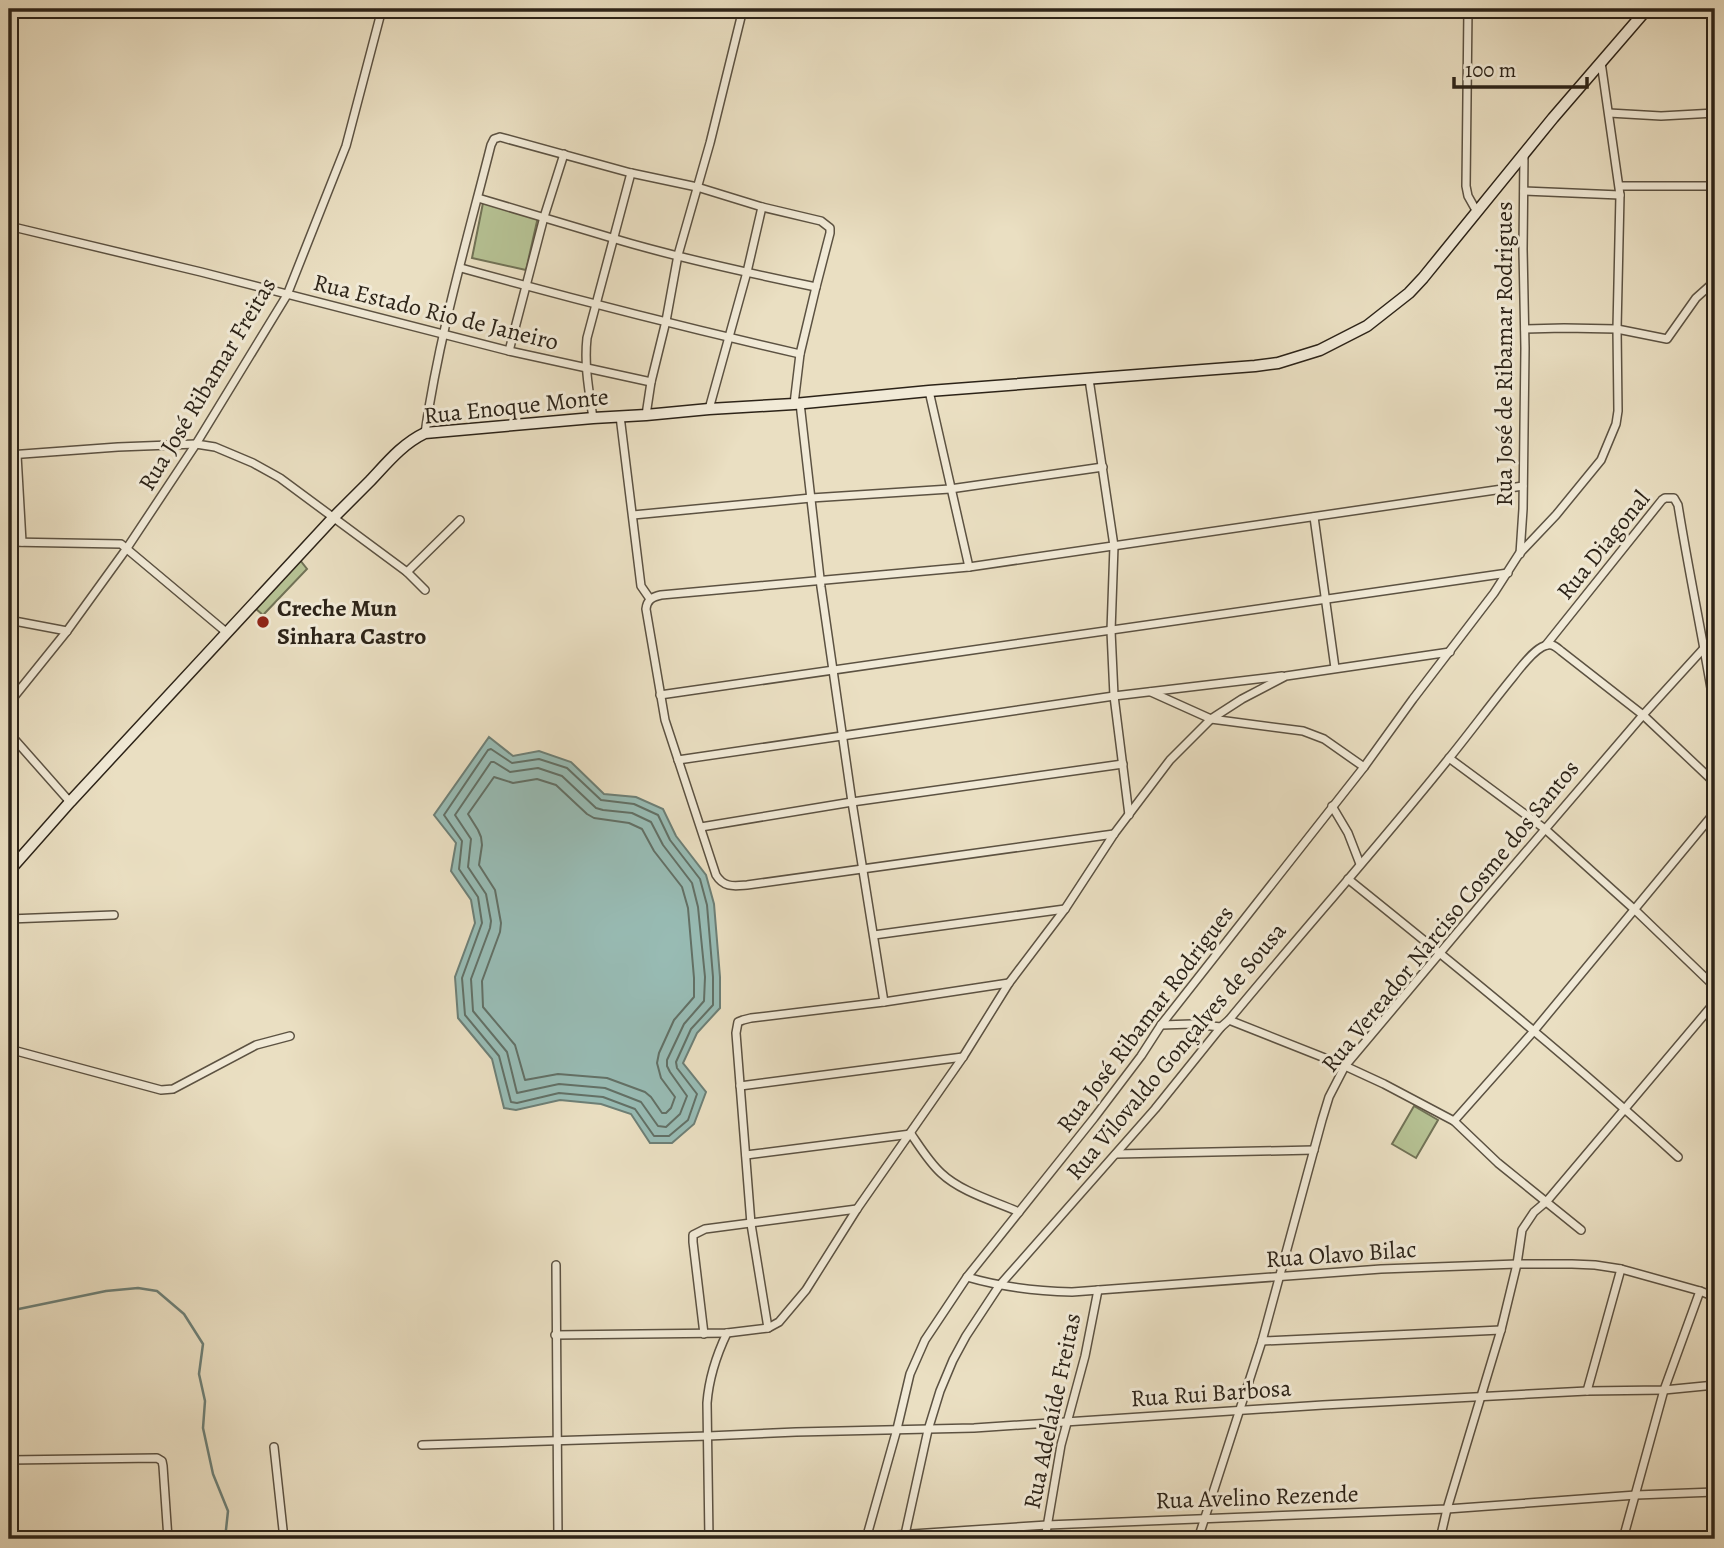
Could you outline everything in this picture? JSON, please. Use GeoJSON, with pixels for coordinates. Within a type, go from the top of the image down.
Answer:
{"type":"FeatureCollection","features":[{"type":"Feature","properties":{"kind":"main road","name":"Rua Enoque Monte"},"geometry":{"type":"LineString","coordinates":[[9,871],[226,632],[393,455],[415,438],[425,433],[593,418],[1278,363],[1320,350],[1367,326],[1409,293],[1647,9]]}},
{"type":"Feature","properties":{"kind":"street","name":"Rua José Ribamar Freitas"},"geometry":{"type":"LineString","coordinates":[[9,704],[67,631],[127,548],[196,444],[287,295],[346,146],[382,9]]}},
{"type":"Feature","properties":{"kind":"street"},"geometry":{"type":"LineString","coordinates":[[646,415],[678,255],[710,143],[743,9]]}},
{"type":"Feature","properties":{"kind":"street"},"geometry":{"type":"LineString","coordinates":[[1468,9],[1466,186],[1477,212]]}},
{"type":"Feature","properties":{"kind":"street","name":"Rua José Ribamar Rodrigues"},"geometry":{"type":"LineString","coordinates":[[866,1538],[910,1374],[925,1340],[967,1277],[1094,1118],[1161,1025],[1364,767],[1520,554],[1601,460],[1611,439],[1618,411],[1620,191],[1601,61]]}},
{"type":"Feature","properties":{"kind":"street"},"geometry":{"type":"LineString","coordinates":[[1609,113],[1661,116],[1715,113]]}},
{"type":"Feature","properties":{"kind":"street"},"geometry":{"type":"LineString","coordinates":[[425,433],[443,333],[491,145],[497,137],[631,173],[697,187],[821,221],[830,228],[800,354],[797,403],[852,802],[884,1002]]}},
{"type":"Feature","properties":{"kind":"street"},"geometry":{"type":"LineString","coordinates":[[509,351],[544,217],[564,154]]}},
{"type":"Feature","properties":{"kind":"street","name":"Rua José de Ribamar Rodrigues"},"geometry":{"type":"LineString","coordinates":[[1520,554],[1525,329],[1524,154]]}},
{"type":"Feature","properties":{"kind":"street"},"geometry":{"type":"LineString","coordinates":[[593,418],[586,368],[587,338],[631,173]]}},
{"type":"Feature","properties":{"kind":"street"},"geometry":{"type":"LineString","coordinates":[[1524,191],[1620,191],[1715,186]]}},
{"type":"Feature","properties":{"kind":"street"},"geometry":{"type":"LineString","coordinates":[[478,198],[613,239],[816,286]]}},
{"type":"Feature","properties":{"kind":"street"},"geometry":{"type":"LineString","coordinates":[[709,409],[730,338],[762,207]]}},
{"type":"Feature","properties":{"kind":"street","name":"Rua Estado Rio de Janeiro"},"geometry":{"type":"LineString","coordinates":[[9,226],[509,351],[651,382]]}},
{"type":"Feature","properties":{"kind":"street"},"geometry":{"type":"LineString","coordinates":[[461,268],[800,354]]}},
{"type":"Feature","properties":{"kind":"street"},"geometry":{"type":"LineString","coordinates":[[1525,329],[1617,329],[1667,339],[1696,298],[1715,281]]}},
{"type":"Feature","properties":{"kind":"street"},"geometry":{"type":"LineString","coordinates":[[1089,379],[1114,546],[1111,631],[1114,696],[1129,814]]}},
{"type":"Feature","properties":{"kind":"street"},"geometry":{"type":"LineString","coordinates":[[929,391],[969,567]]}},
{"type":"Feature","properties":{"kind":"street"},"geometry":{"type":"LineString","coordinates":[[620,416],[641,586],[650,598]]}},
{"type":"Feature","properties":{"kind":"street"},"geometry":{"type":"LineString","coordinates":[[22,542],[13,455],[196,444],[215,447],[280,478],[407,572],[425,590]]}},
{"type":"Feature","properties":{"kind":"street"},"geometry":{"type":"LineString","coordinates":[[633,515],[811,498],[950,489],[1102,467]]}},
{"type":"Feature","properties":{"kind":"street"},"geometry":{"type":"LineString","coordinates":[[1114,834],[747,885],[723,884],[716,875],[665,720],[646,605],[650,598],[661,595],[969,567],[1523,486]]}},
{"type":"Feature","properties":{"kind":"street","name":"Rua Diagonal"},"geometry":{"type":"LineString","coordinates":[[1546,645],[1665,498],[1674,498],[1678,505],[1705,649]]}},
{"type":"Feature","properties":{"kind":"street"},"geometry":{"type":"LineString","coordinates":[[1314,517],[1335,668]]}},
{"type":"Feature","properties":{"kind":"street"},"geometry":{"type":"LineString","coordinates":[[407,572],[460,520]]}},
{"type":"Feature","properties":{"kind":"street"},"geometry":{"type":"LineString","coordinates":[[9,542],[121,544],[226,632]]}},
{"type":"Feature","properties":{"kind":"street"},"geometry":{"type":"LineString","coordinates":[[660,695],[1508,573]]}},
{"type":"Feature","properties":{"kind":"street"},"geometry":{"type":"LineString","coordinates":[[9,620],[67,631]]}},
{"type":"Feature","properties":{"kind":"street","name":"Rua Vereador Narciso Cosme dos Santos"},"geometry":{"type":"LineString","coordinates":[[1198,1539],[1262,1340],[1329,1097],[1346,1066],[1545,829],[1715,636]]}},
{"type":"Feature","properties":{"kind":"street"},"geometry":{"type":"LineString","coordinates":[[1546,645],[1553,645],[1562,651],[1643,715],[1715,783]]}},
{"type":"Feature","properties":{"kind":"street","name":"Rua Vilovaldo Gonçalves de Sousa"},"geometry":{"type":"LineString","coordinates":[[904,1537],[928,1430],[940,1391],[966,1336],[999,1286],[1155,1109],[1221,1027],[1394,826],[1522,666],[1546,645]]}},
{"type":"Feature","properties":{"kind":"street"},"geometry":{"type":"LineString","coordinates":[[1705,649],[1715,712]]}},
{"type":"Feature","properties":{"kind":"street"},"geometry":{"type":"LineString","coordinates":[[678,760],[1114,696],[1286,676],[1450,652]]}},
{"type":"Feature","properties":{"kind":"street"},"geometry":{"type":"LineString","coordinates":[[555,1335],[727,1333],[768,1328],[779,1321],[806,1290],[857,1209],[963,1057],[1009,983],[1170,760],[1211,719],[1286,676]]}},
{"type":"Feature","properties":{"kind":"street"},"geometry":{"type":"LineString","coordinates":[[1151,691],[1211,719],[1303,732],[1324,739],[1364,767]]}},
{"type":"Feature","properties":{"kind":"street"},"geometry":{"type":"LineString","coordinates":[[9,733],[70,802]]}},
{"type":"Feature","properties":{"kind":"street"},"geometry":{"type":"LineString","coordinates":[[1449,758],[1545,829],[1715,987]]}},
{"type":"Feature","properties":{"kind":"street"},"geometry":{"type":"LineString","coordinates":[[701,827],[852,802],[1123,764]]}},
{"type":"Feature","properties":{"kind":"street"},"geometry":{"type":"LineString","coordinates":[[1332,806],[1348,832],[1360,864]]}},
{"type":"Feature","properties":{"kind":"street"},"geometry":{"type":"LineString","coordinates":[[1454,1121],[1533,1032],[1715,812]]}},
{"type":"Feature","properties":{"kind":"street"},"geometry":{"type":"LineString","coordinates":[[1348,879],[1626,1109],[1678,1157]]}},
{"type":"Feature","properties":{"kind":"street"},"geometry":{"type":"LineString","coordinates":[[874,935],[1065,909]]}},
{"type":"Feature","properties":{"kind":"street"},"geometry":{"type":"LineString","coordinates":[[9,919],[114,915]]}},
{"type":"Feature","properties":{"kind":"street"},"geometry":{"type":"LineString","coordinates":[[768,1328],[751,1224],[736,1033],[738,1022],[1009,983]]}},
{"type":"Feature","properties":{"kind":"street"},"geometry":{"type":"LineString","coordinates":[[1440,1539],[1502,1330],[1522,1230],[1534,1212],[1547,1201],[1715,1002]]}},
{"type":"Feature","properties":{"kind":"street"},"geometry":{"type":"LineString","coordinates":[[1229,1020],[1346,1066],[1454,1121],[1498,1163],[1581,1230]]}},
{"type":"Feature","properties":{"kind":"street"},"geometry":{"type":"LineString","coordinates":[[1161,1025],[1221,1027]]}},
{"type":"Feature","properties":{"kind":"street"},"geometry":{"type":"LineString","coordinates":[[9,1049],[168,1090],[256,1045],[290,1036]]}},
{"type":"Feature","properties":{"kind":"street"},"geometry":{"type":"LineString","coordinates":[[740,1086],[963,1057]]}},
{"type":"Feature","properties":{"kind":"street"},"geometry":{"type":"LineString","coordinates":[[911,1134],[947,1179],[1019,1212]]}},
{"type":"Feature","properties":{"kind":"street"},"geometry":{"type":"LineString","coordinates":[[746,1155],[911,1134]]}},
{"type":"Feature","properties":{"kind":"street"},"geometry":{"type":"LineString","coordinates":[[1116,1154],[1314,1150]]}},
{"type":"Feature","properties":{"kind":"street"},"geometry":{"type":"LineString","coordinates":[[704,1334],[693,1242],[695,1232],[857,1209]]}},
{"type":"Feature","properties":{"kind":"street","name":"Rua Olavo Bilac"},"geometry":{"type":"LineString","coordinates":[[967,1277],[999,1286],[1040,1291],[1098,1290],[1381,1269],[1572,1264],[1621,1269],[1715,1297]]}},
{"type":"Feature","properties":{"kind":"street"},"geometry":{"type":"LineString","coordinates":[[556,1265],[558,1539]]}},
{"type":"Feature","properties":{"kind":"street"},"geometry":{"type":"LineString","coordinates":[[1587,1391],[1621,1269]]}},
{"type":"Feature","properties":{"kind":"street","name":"Rua Adelaíde Freitas"},"geometry":{"type":"LineString","coordinates":[[1045,1539],[1066,1423],[1085,1356],[1098,1290]]}},
{"type":"Feature","properties":{"kind":"street"},"geometry":{"type":"LineString","coordinates":[[1623,1539],[1664,1390],[1700,1291]]}},
{"type":"Feature","properties":{"kind":"street"},"geometry":{"type":"LineString","coordinates":[[1262,1340],[1502,1330]]}},
{"type":"Feature","properties":{"kind":"street"},"geometry":{"type":"LineString","coordinates":[[709,1539],[708,1386],[716,1355],[727,1333]]}},
{"type":"Feature","properties":{"kind":"street","name":"Rua Rui Barbosa"},"geometry":{"type":"LineString","coordinates":[[422,1445],[928,1430],[1715,1385]]}},
{"type":"Feature","properties":{"kind":"street"},"geometry":{"type":"LineString","coordinates":[[274,1447],[284,1539]]}},
{"type":"Feature","properties":{"kind":"street"},"geometry":{"type":"LineString","coordinates":[[9,1460],[160,1459],[163,1465],[168,1539]]}},
{"type":"Feature","properties":{"kind":"street","name":"Rua Avelino Rezende"},"geometry":{"type":"LineString","coordinates":[[800,1539],[904,1537],[1047,1525],[1447,1509],[1715,1492]]}},
{"type":"Feature","properties":{"kind":"green space"},"geometry":{"type":"Polygon","coordinates":[[[483,203],[538,217],[526,270],[472,258],[483,203]]]}},
{"type":"Feature","properties":{"kind":"green space"},"geometry":{"type":"Polygon","coordinates":[[[300,560],[307,569],[263,615],[256,609],[300,560]]]}},
{"type":"Feature","properties":{"kind":"green space"},"geometry":{"type":"Polygon","coordinates":[[[1414,1106],[1438,1120],[1416,1158],[1392,1144],[1414,1106]]]}},
{"type":"Feature","properties":{"kind":"water"},"geometry":{"type":"Polygon","coordinates":[[[489,737],[513,756],[539,751],[571,762],[604,794],[636,797],[663,809],[676,836],[706,875],[714,904],[720,1008],[697,1033],[683,1063],[706,1092],[694,1124],[672,1143],[650,1143],[631,1114],[601,1104],[560,1100],[516,1110],[504,1108],[492,1059],[458,1018],[455,977],[475,923],[471,900],[451,871],[456,843],[434,815],[489,737]]]}},
{"type":"Feature","properties":{"kind":"waterway"},"geometry":{"type":"LineString","coordinates":[[9,1311],[106,1291],[138,1288],[157,1291],[184,1314],[203,1344],[199,1374],[205,1401],[203,1428],[213,1474],[228,1511],[225,1539]]}},
{"type":"Feature","properties":{"kind":"place","name":"Creche Mun Sinhara Castro"},"geometry":{"type":"Point","coordinates":[263,622]}}]}
